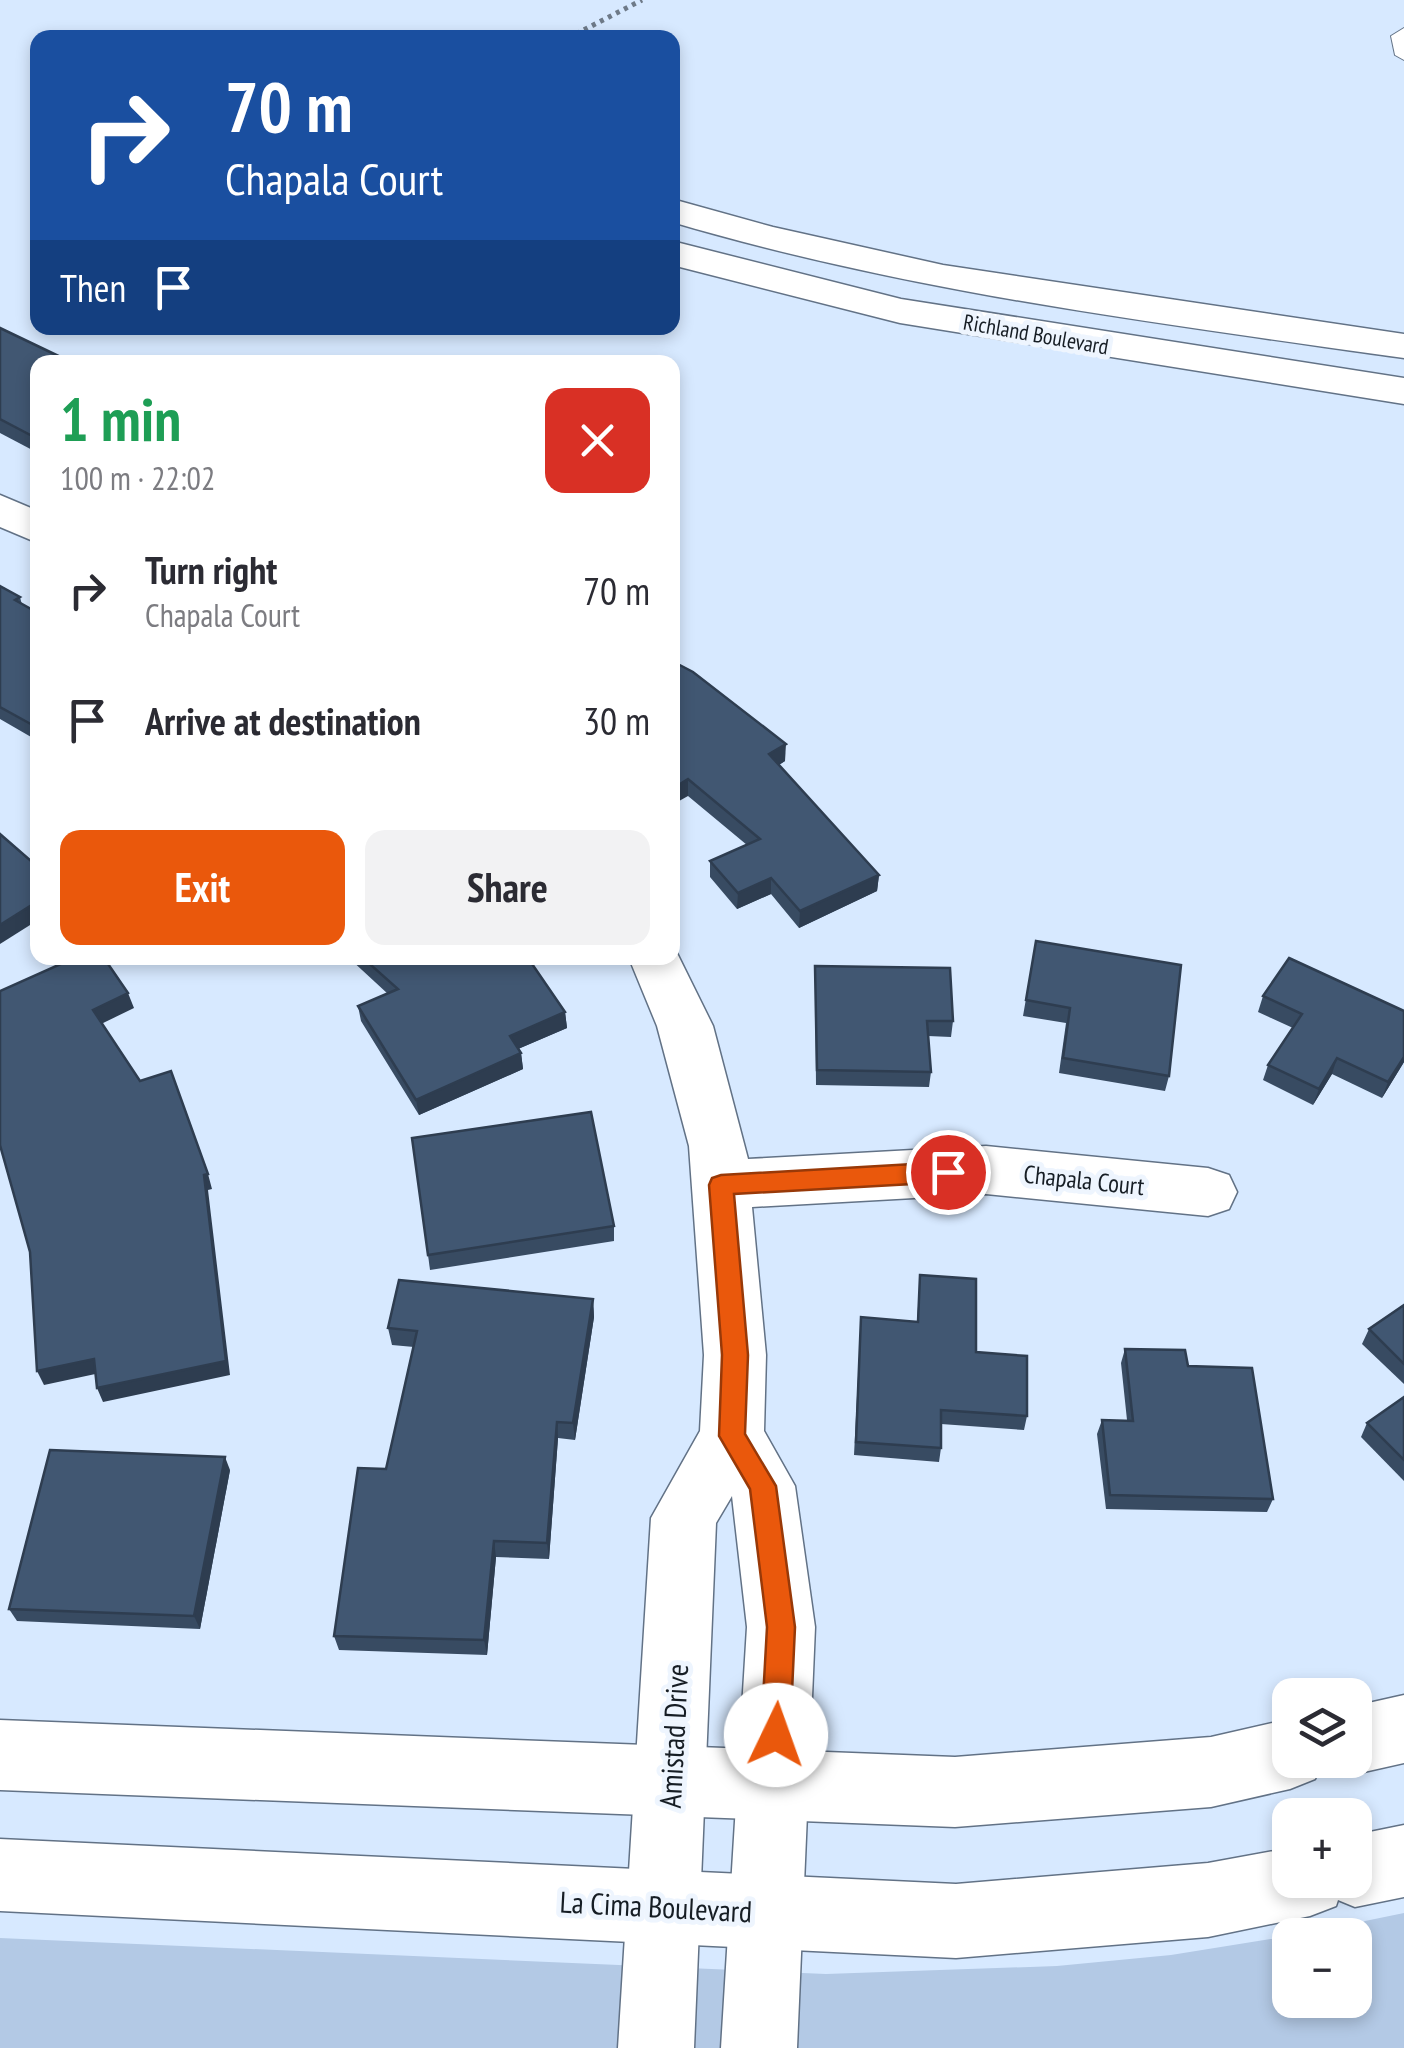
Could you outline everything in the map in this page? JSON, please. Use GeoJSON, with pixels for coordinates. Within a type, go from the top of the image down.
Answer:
{"type":"FeatureCollection","features":[{"type":"Feature","properties":{"kind":"street","name":"Richland Boulevard"},"geometry":{"type":"LineString","coordinates":[[680,212],[852,259],[993,286],[1404,346]]}},
{"type":"Feature","properties":{"kind":"street","name":"Richland Boulevard"},"geometry":{"type":"LineString","coordinates":[[680,255],[900,311],[1404,391]]}},
{"type":"Feature","properties":{"kind":"street"},"geometry":{"type":"LineString","coordinates":[[0,509],[30,525]]}},
{"type":"Feature","properties":{"kind":"street","name":"Amistad Drive"},"geometry":{"type":"LineString","coordinates":[[656,2048],[684,1518],[732,1436],[735,1355],[718,1146],[686,1026],[659,965]]}},
{"type":"Feature","properties":{"kind":"street","name":"Chapala Court"},"geometry":{"type":"LineString","coordinates":[[721,1185],[986,1170],[1208,1192]]}},
{"type":"Feature","properties":{"kind":"street"},"geometry":{"type":"LineString","coordinates":[[732,1436],[763,1486],[781,1627],[759,2048]]}},
{"type":"Feature","properties":{"kind":"street"},"geometry":{"type":"LineString","coordinates":[[1372,1736],[1404,1729]]}},
{"type":"Feature","properties":{"kind":"street"},"geometry":{"type":"LineString","coordinates":[[0,1755],[955,1792],[1212,1772],[1272,1758]]}},
{"type":"Feature","properties":{"kind":"street"},"geometry":{"type":"LineString","coordinates":[[1372,1868],[1404,1862]]}},
{"type":"Feature","properties":{"kind":"street","name":"La Cima Boulevard"},"geometry":{"type":"LineString","coordinates":[[0,1875],[956,1921],[1208,1900],[1272,1887]]}},
{"type":"Feature","properties":{"kind":"lane"},"geometry":{"type":"LineString","coordinates":[[1404,32],[1400,36],[1404,55]]}},
{"type":"Feature","properties":{"kind":"path"},"geometry":{"type":"LineString","coordinates":[[584,30],[642,0]]}},
{"type":"Feature","properties":{"kind":"shaded area"},"geometry":{"type":"Polygon","coordinates":[[[1404,1913],[1404,2048],[0,2048],[0,1938],[826,1974],[1057,1966],[1171,1955],[1272,1939],[1272,2018],[1372,2018],[1372,1920],[1404,1913]]]}},
{"type":"Feature","properties":{"kind":"building"},"geometry":{"type":"Polygon","coordinates":[[[0,328],[56,355],[30,355],[30,435],[0,419],[0,328]]]}},
{"type":"Feature","properties":{"kind":"building"},"geometry":{"type":"Polygon","coordinates":[[[0,586],[20,597],[15,600],[30,608],[30,724],[0,707],[0,586]]]}},
{"type":"Feature","properties":{"kind":"building"},"geometry":{"type":"Polygon","coordinates":[[[680,665],[786,744],[769,754],[879,875],[800,911],[771,878],[738,893],[710,861],[760,839],[688,779],[680,784],[680,665]]]}},
{"type":"Feature","properties":{"kind":"building"},"geometry":{"type":"Polygon","coordinates":[[[0,834],[30,860],[30,906],[0,925],[0,834]]]}},
{"type":"Feature","properties":{"kind":"building"},"geometry":{"type":"Polygon","coordinates":[[[1036,941],[1181,965],[1169,1076],[1063,1058],[1070,1008],[1026,1000],[1036,941]]]}},
{"type":"Feature","properties":{"kind":"building"},"geometry":{"type":"Polygon","coordinates":[[[1289,958],[1404,1011],[1404,1057],[1388,1082],[1337,1058],[1319,1089],[1268,1065],[1302,1014],[1263,996],[1289,958]]]}},
{"type":"Feature","properties":{"kind":"building"},"geometry":{"type":"Polygon","coordinates":[[[58,965],[109,965],[128,993],[93,1010],[140,1081],[171,1071],[208,1174],[204,1175],[226,1361],[97,1388],[94,1359],[37,1371],[30,1252],[0,1145],[0,991],[58,965]]]}},
{"type":"Feature","properties":{"kind":"building"},"geometry":{"type":"Polygon","coordinates":[[[371,965],[533,965],[565,1012],[510,1036],[521,1053],[416,1100],[358,1006],[398,989],[371,965]]]}},
{"type":"Feature","properties":{"kind":"building"},"geometry":{"type":"Polygon","coordinates":[[[815,966],[950,968],[953,1021],[927,1021],[931,1072],[817,1070],[815,966]]]}},
{"type":"Feature","properties":{"kind":"building"},"geometry":{"type":"Polygon","coordinates":[[[591,1112],[614,1226],[428,1255],[412,1138],[591,1112]]]}},
{"type":"Feature","properties":{"kind":"building"},"geometry":{"type":"Polygon","coordinates":[[[920,1275],[976,1279],[976,1352],[1027,1356],[1027,1416],[941,1410],[941,1448],[856,1442],[861,1317],[918,1322],[920,1275]]]}},
{"type":"Feature","properties":{"kind":"building"},"geometry":{"type":"Polygon","coordinates":[[[399,1280],[593,1299],[573,1423],[557,1422],[547,1543],[494,1541],[484,1640],[334,1636],[358,1468],[386,1469],[417,1331],[388,1328],[399,1280]]]}},
{"type":"Feature","properties":{"kind":"building"},"geometry":{"type":"Polygon","coordinates":[[[1404,1305],[1404,1364],[1369,1329],[1404,1305]]]}},
{"type":"Feature","properties":{"kind":"building"},"geometry":{"type":"Polygon","coordinates":[[[1125,1349],[1185,1350],[1188,1366],[1252,1368],[1273,1499],[1110,1495],[1102,1420],[1133,1421],[1125,1349]]]}},
{"type":"Feature","properties":{"kind":"building"},"geometry":{"type":"Polygon","coordinates":[[[1404,1397],[1404,1460],[1367,1423],[1404,1397]]]}},
{"type":"Feature","properties":{"kind":"building"},"geometry":{"type":"Polygon","coordinates":[[[50,1450],[225,1457],[194,1616],[9,1609],[50,1450]]]}},
{"type":"Feature","properties":{"kind":"route"},"geometry":{"type":"LineString","coordinates":[[776,1735],[781,1627],[763,1486],[732,1436],[735,1355],[721,1185],[948,1172]]}}]}
